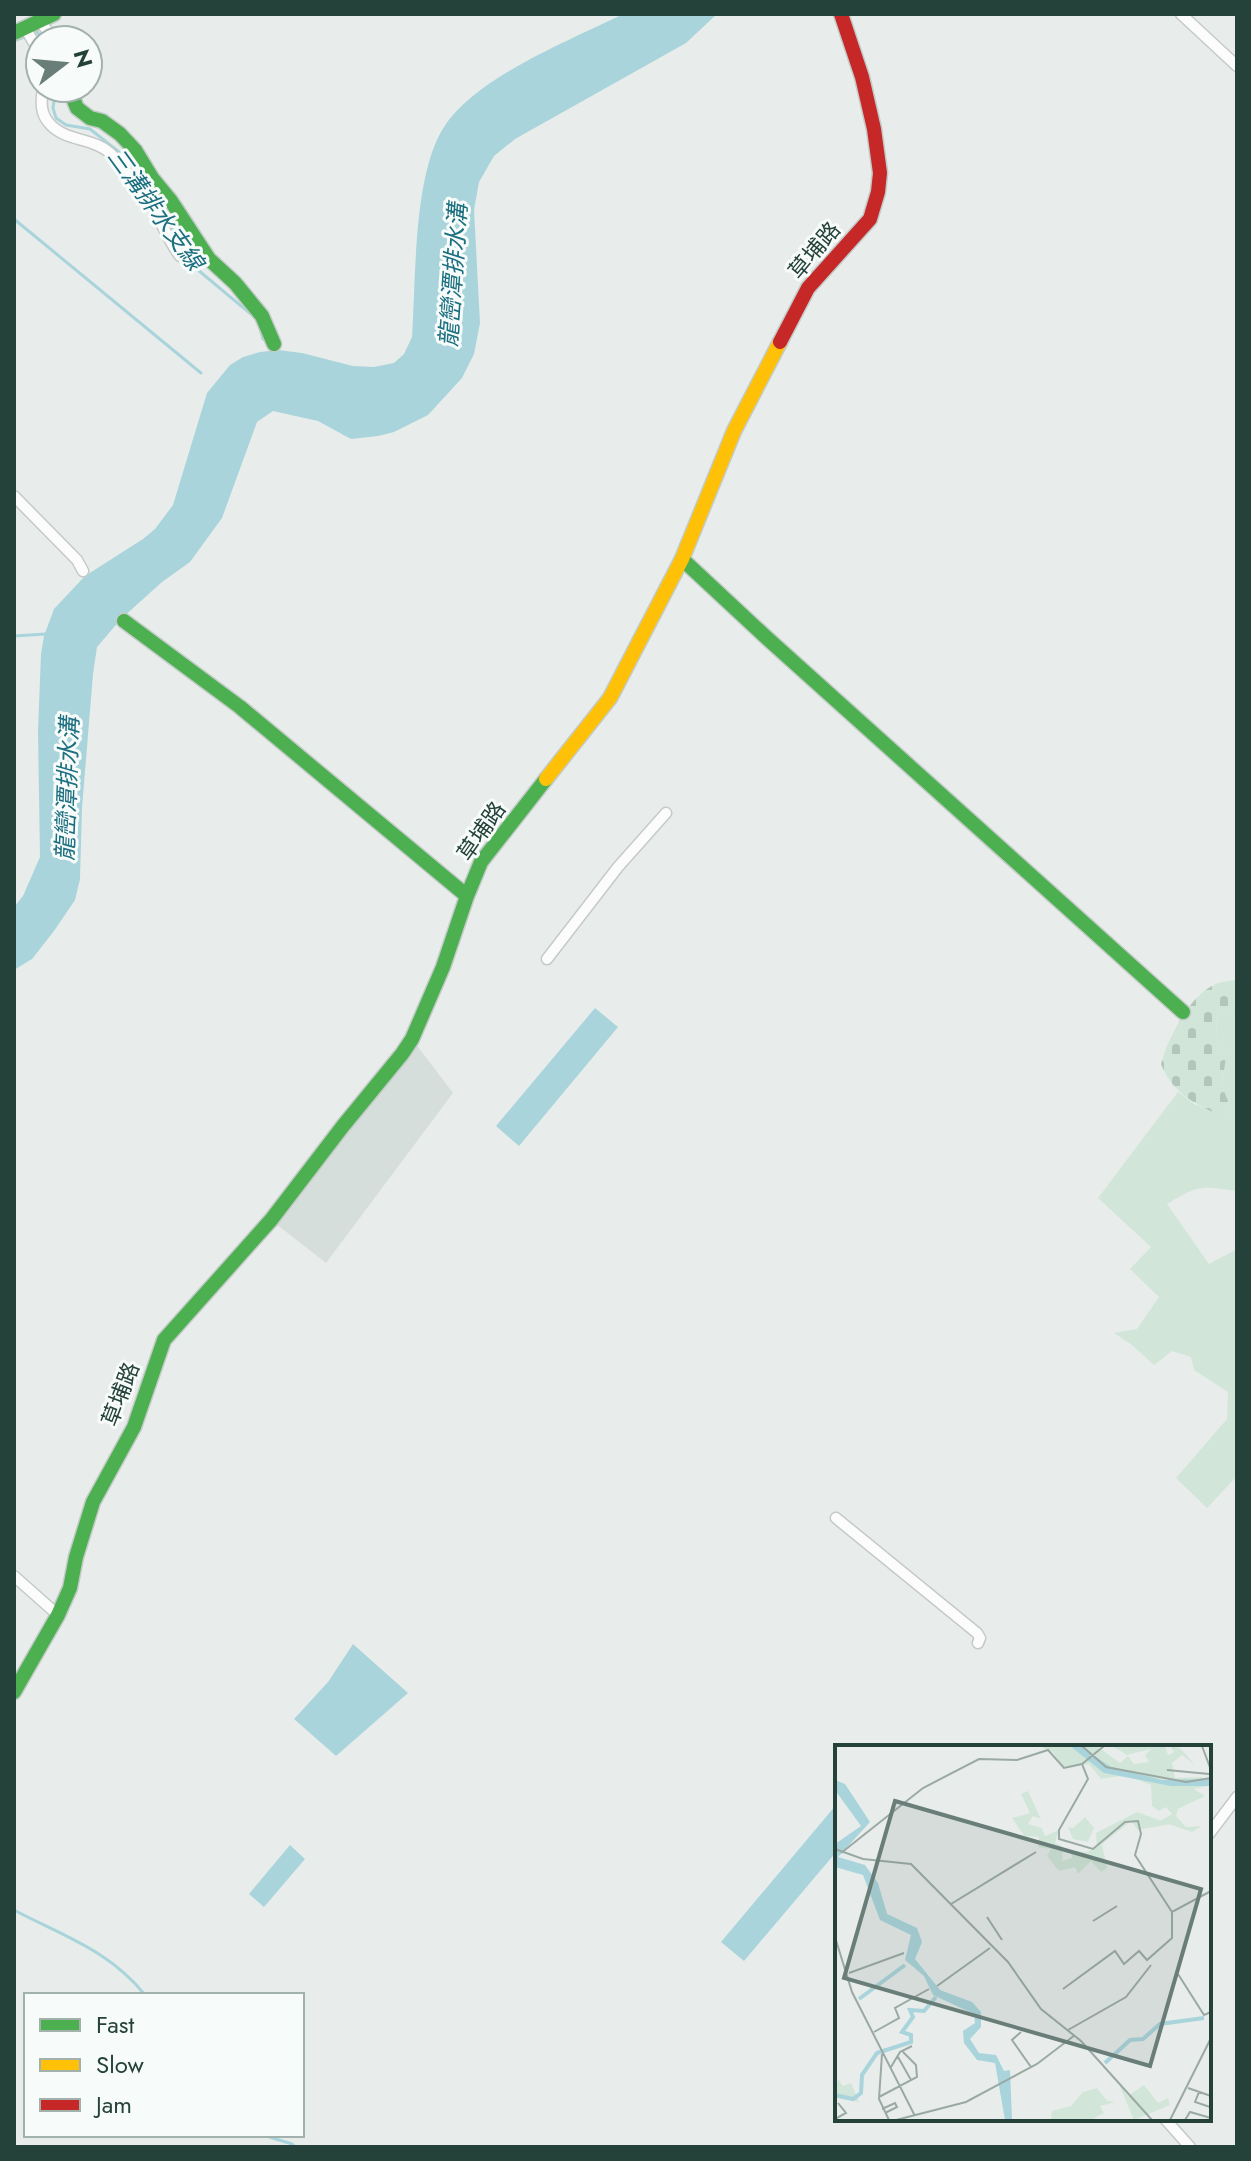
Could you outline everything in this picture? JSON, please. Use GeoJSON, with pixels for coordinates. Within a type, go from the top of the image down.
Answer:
{"type":"FeatureCollection","features":[{"type":"Feature","properties":{"kind":"street","name":"草埔路"},"geometry":{"type":"LineString","coordinates":[[14,1692],[70,1588],[93,1502],[134,1427],[164,1340],[271,1220],[412,1039],[443,967],[481,862],[610,698],[682,559],[734,431],[808,288],[870,219],[880,173],[874,129],[862,77],[841,14]]}},
{"type":"Feature","properties":{"kind":"street"},"geometry":{"type":"LineString","coordinates":[[1181,14],[1237,66]]}},
{"type":"Feature","properties":{"kind":"street"},"geometry":{"type":"LineString","coordinates":[[41,104],[46,121],[57,131],[109,153],[150,203],[180,256]]}},
{"type":"Feature","properties":{"kind":"street"},"geometry":{"type":"LineString","coordinates":[[75,104],[90,118],[102,121],[120,134],[135,150],[209,259],[235,283],[262,316],[274,344]]}},
{"type":"Feature","properties":{"kind":"street"},"geometry":{"type":"LineString","coordinates":[[14,496],[77,560],[83,571]]}},
{"type":"Feature","properties":{"kind":"street"},"geometry":{"type":"LineString","coordinates":[[682,559],[1183,1012]]}},
{"type":"Feature","properties":{"kind":"street"},"geometry":{"type":"LineString","coordinates":[[124,621],[240,707],[467,896]]}},
{"type":"Feature","properties":{"kind":"street"},"geometry":{"type":"LineString","coordinates":[[547,959],[618,867],[666,813]]}},
{"type":"Feature","properties":{"kind":"street"},"geometry":{"type":"LineString","coordinates":[[836,1518],[977,1633],[980,1638],[978,1643]]}},
{"type":"Feature","properties":{"kind":"street"},"geometry":{"type":"LineString","coordinates":[[14,1576],[58,1615]]}},
{"type":"Feature","properties":{"kind":"street"},"geometry":{"type":"LineString","coordinates":[[1211,1831],[1237,1797]]}},
{"type":"Feature","properties":{"kind":"street"},"geometry":{"type":"LineString","coordinates":[[1167,2121],[1190,2147]]}},
{"type":"Feature","properties":{"kind":"shaded area"},"geometry":{"type":"Polygon","coordinates":[[[412,1039],[453,1093],[326,1263],[271,1220],[412,1039]]]}},
{"type":"Feature","properties":{"kind":"green space"},"geometry":{"type":"Polygon","coordinates":[[[1237,980],[1237,1019],[1227,1011],[1217,1017],[1216,1038],[1226,1057],[1222,1086],[1230,1106],[1227,1118],[1180,1092],[1161,1064],[1173,1034],[1199,995],[1214,985],[1237,980]]]}},
{"type":"Feature","properties":{"kind":"green space"},"geometry":{"type":"Polygon","coordinates":[[[1227,1011],[1237,1019],[1237,1191],[1200,1188],[1167,1204],[1209,1264],[1237,1249],[1237,1476],[1207,1508],[1176,1478],[1227,1419],[1228,1392],[1194,1370],[1191,1357],[1172,1351],[1154,1365],[1114,1333],[1137,1329],[1159,1297],[1130,1269],[1151,1247],[1098,1198],[1178,1092],[1194,1104],[1227,1117],[1230,1106],[1222,1086],[1226,1057],[1216,1038],[1217,1017],[1227,1011]]]}},
{"type":"Feature","properties":{"kind":"water","name":"龍巒潭排水溝"},"geometry":{"type":"Polygon","coordinates":[[[623,14],[717,14],[686,43],[515,139],[494,156],[479,182],[474,210],[480,323],[474,354],[462,378],[428,415],[394,432],[378,436],[351,439],[318,421],[273,411],[257,422],[222,518],[190,562],[162,582],[121,619],[97,647],[82,808],[80,879],[75,900],[32,959],[14,970],[14,907],[23,896],[40,857],[38,731],[41,654],[54,609],[85,576],[155,529],[173,505],[207,393],[230,365],[243,357],[278,350],[353,366],[374,367],[394,363],[404,354],[412,337],[421,199],[426,172],[444,127],[478,92],[501,76],[623,14]]]}},
{"type":"Feature","properties":{"kind":"water"},"geometry":{"type":"Polygon","coordinates":[[[595,1008],[618,1027],[519,1146],[496,1126],[595,1008]]]}},
{"type":"Feature","properties":{"kind":"water"},"geometry":{"type":"Polygon","coordinates":[[[353,1644],[408,1693],[336,1756],[294,1719],[328,1682],[353,1644]]]}},
{"type":"Feature","properties":{"kind":"water"},"geometry":{"type":"Polygon","coordinates":[[[835,1806],[835,1853],[744,1961],[721,1942],[835,1806]]]}},
{"type":"Feature","properties":{"kind":"water"},"geometry":{"type":"Polygon","coordinates":[[[290,1845],[305,1859],[264,1907],[249,1894],[290,1845]]]}},
{"type":"Feature","properties":{"kind":"waterway"},"geometry":{"type":"LineString","coordinates":[[14,41],[24,37]]}},
{"type":"Feature","properties":{"kind":"waterway","name":"三溝排水支線"},"geometry":{"type":"LineString","coordinates":[[54,104],[56,118],[66,125],[90,129],[119,152],[151,193],[198,270],[258,320]]}},
{"type":"Feature","properties":{"kind":"waterway"},"geometry":{"type":"LineString","coordinates":[[14,219],[201,373]]}},
{"type":"Feature","properties":{"kind":"waterway","name":"三溝排水支線"},"geometry":{"type":"LineString","coordinates":[[260,328],[263,339]]}},
{"type":"Feature","properties":{"kind":"waterway"},"geometry":{"type":"LineString","coordinates":[[14,636],[46,634]]}},
{"type":"Feature","properties":{"kind":"waterway"},"geometry":{"type":"LineString","coordinates":[[14,1910],[101,1955],[143,1993]]}},
{"type":"Feature","properties":{"kind":"waterway"},"geometry":{"type":"LineString","coordinates":[[269,2137],[295,2147]]}},
{"type":"Feature","properties":{"kind":"traffic: fast"},"geometry":{"type":"LineString","coordinates":[[14,33],[54,14]]}},
{"type":"Feature","properties":{"kind":"traffic: fast"},"geometry":{"type":"LineString","coordinates":[[75,104],[90,118],[102,121],[120,134],[135,150],[209,259],[235,283],[262,316],[274,344]]}},
{"type":"Feature","properties":{"kind":"traffic: fast"},"geometry":{"type":"LineString","coordinates":[[682,559],[1183,1012]]}},
{"type":"Feature","properties":{"kind":"traffic: fast"},"geometry":{"type":"LineString","coordinates":[[124,621],[240,707],[467,896]]}},
{"type":"Feature","properties":{"kind":"traffic: fast"},"geometry":{"type":"LineString","coordinates":[[14,1692],[70,1588],[93,1502],[134,1427],[164,1340],[271,1220],[402,1054],[412,1039],[443,967],[481,862],[546,779]]}},
{"type":"Feature","properties":{"kind":"traffic: slow"},"geometry":{"type":"LineString","coordinates":[[546,779],[610,698],[682,559],[734,431],[780,342]]}},
{"type":"Feature","properties":{"kind":"traffic: jam"},"geometry":{"type":"LineString","coordinates":[[780,342],[808,288],[870,219],[878,192],[880,173],[874,129],[862,77],[841,14]]}}]}
